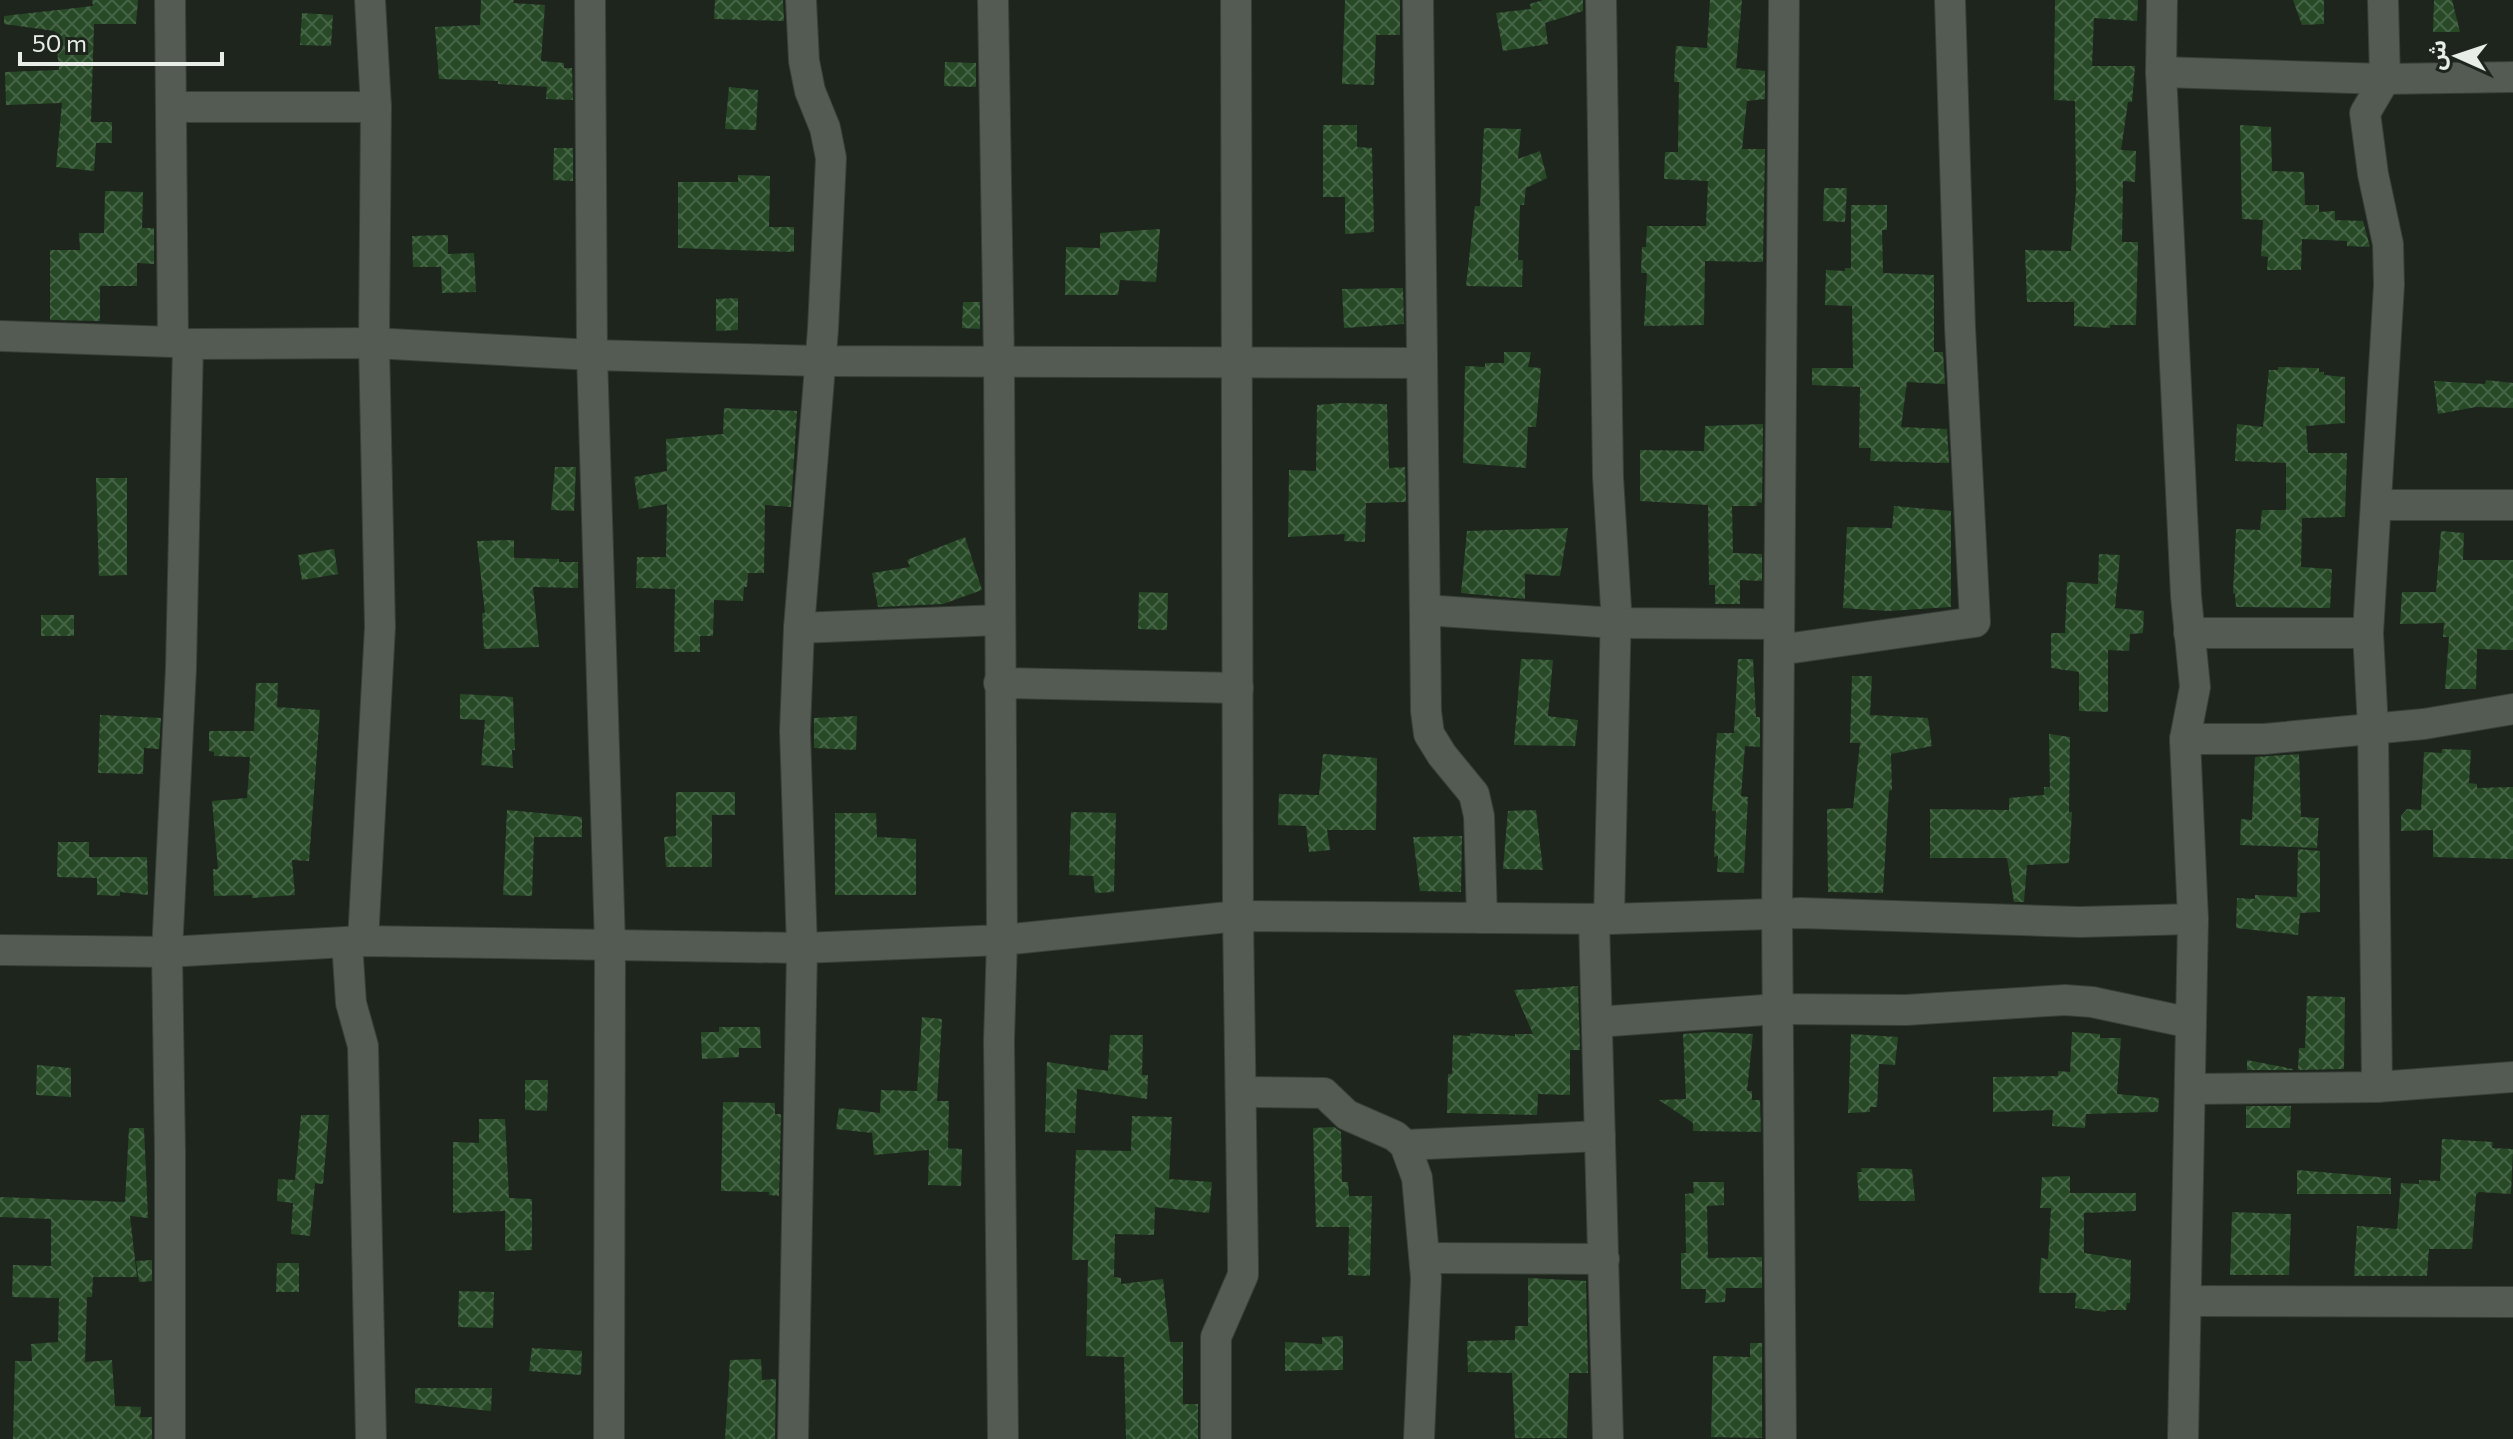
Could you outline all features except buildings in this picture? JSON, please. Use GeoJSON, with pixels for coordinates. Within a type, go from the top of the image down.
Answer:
{"type":"FeatureCollection","features":[{"type":"Feature","properties":{"kind":"street"},"geometry":{"type":"LineString","coordinates":[[170,0],[180,343],[181,668],[167,952],[170,1439]]}},
{"type":"Feature","properties":{"kind":"street"},"geometry":{"type":"LineString","coordinates":[[370,0],[376,107],[374,343],[380,627],[351,1003],[363,1046],[371,1439]]}},
{"type":"Feature","properties":{"kind":"street"},"geometry":{"type":"LineString","coordinates":[[590,0],[592,355],[610,944],[609,1439]]}},
{"type":"Feature","properties":{"kind":"street"},"geometry":{"type":"LineString","coordinates":[[793,1439],[802,948],[795,731],[799,628],[820,361],[831,158],[804,61],[801,0]]}},
{"type":"Feature","properties":{"kind":"street"},"geometry":{"type":"LineString","coordinates":[[993,0],[999,361],[1002,940],[999,1041],[1003,1439]]}},
{"type":"Feature","properties":{"kind":"street"},"geometry":{"type":"LineString","coordinates":[[1216,1439],[1216,1337],[1243,1275],[1238,916],[1236,0]]}},
{"type":"Feature","properties":{"kind":"street"},"geometry":{"type":"LineString","coordinates":[[1418,0],[1421,363],[1429,734],[1474,794],[1479,816],[1482,918]]}},
{"type":"Feature","properties":{"kind":"street"},"geometry":{"type":"LineString","coordinates":[[1601,0],[1608,477],[1615,623],[1597,1022],[1608,1439]]}},
{"type":"Feature","properties":{"kind":"street"},"geometry":{"type":"LineString","coordinates":[[1781,1439],[1777,914],[1784,0]]}},
{"type":"Feature","properties":{"kind":"street"},"geometry":{"type":"LineString","coordinates":[[1425,610],[1778,637],[1975,622],[1960,327],[1950,0]]}},
{"type":"Feature","properties":{"kind":"street"},"geometry":{"type":"LineString","coordinates":[[2162,0],[2161,72],[2189,633],[2195,687],[2185,739],[2193,919],[2183,1439]]}},
{"type":"Feature","properties":{"kind":"street"},"geometry":{"type":"LineString","coordinates":[[2377,1087],[2373,728],[2368,633],[2389,285],[2388,244],[2373,174],[2365,113],[2385,79],[2383,0]]}},
{"type":"Feature","properties":{"kind":"street"},"geometry":{"type":"LineString","coordinates":[[2161,72],[2385,79],[2513,77]]}},
{"type":"Feature","properties":{"kind":"street"},"geometry":{"type":"LineString","coordinates":[[172,107],[376,107]]}},
{"type":"Feature","properties":{"kind":"street"},"geometry":{"type":"LineString","coordinates":[[0,336],[180,343],[374,343],[592,355],[820,361],[1421,363]]}},
{"type":"Feature","properties":{"kind":"street"},"geometry":{"type":"LineString","coordinates":[[2378,505],[2513,505]]}},
{"type":"Feature","properties":{"kind":"street"},"geometry":{"type":"LineString","coordinates":[[799,628],[999,620]]}},
{"type":"Feature","properties":{"kind":"street"},"geometry":{"type":"LineString","coordinates":[[2189,633],[2368,633]]}},
{"type":"Feature","properties":{"kind":"street"},"geometry":{"type":"LineString","coordinates":[[999,683],[1238,688]]}},
{"type":"Feature","properties":{"kind":"street"},"geometry":{"type":"LineString","coordinates":[[2185,739],[2264,739],[2424,724],[2513,709]]}},
{"type":"Feature","properties":{"kind":"street"},"geometry":{"type":"LineString","coordinates":[[0,950],[167,952],[355,941],[802,948],[1002,940],[1238,916],[1602,919],[1777,914],[2080,922],[2193,919]]}},
{"type":"Feature","properties":{"kind":"street"},"geometry":{"type":"LineString","coordinates":[[1597,1022],[1778,1009],[1906,1010],[2079,1000],[2191,1023]]}},
{"type":"Feature","properties":{"kind":"street"},"geometry":{"type":"LineString","coordinates":[[2190,1089],[2377,1087],[2513,1077]]}},
{"type":"Feature","properties":{"kind":"street"},"geometry":{"type":"LineString","coordinates":[[1241,1092],[1324,1093],[1347,1115],[1395,1136],[1405,1145],[1417,1178],[1425,1258],[1419,1439]]}},
{"type":"Feature","properties":{"kind":"street"},"geometry":{"type":"LineString","coordinates":[[1405,1145],[1600,1136]]}},
{"type":"Feature","properties":{"kind":"street"},"geometry":{"type":"LineString","coordinates":[[1425,1258],[1604,1259]]}},
{"type":"Feature","properties":{"kind":"street"},"geometry":{"type":"LineString","coordinates":[[2186,1301],[2513,1302]]}}]}
